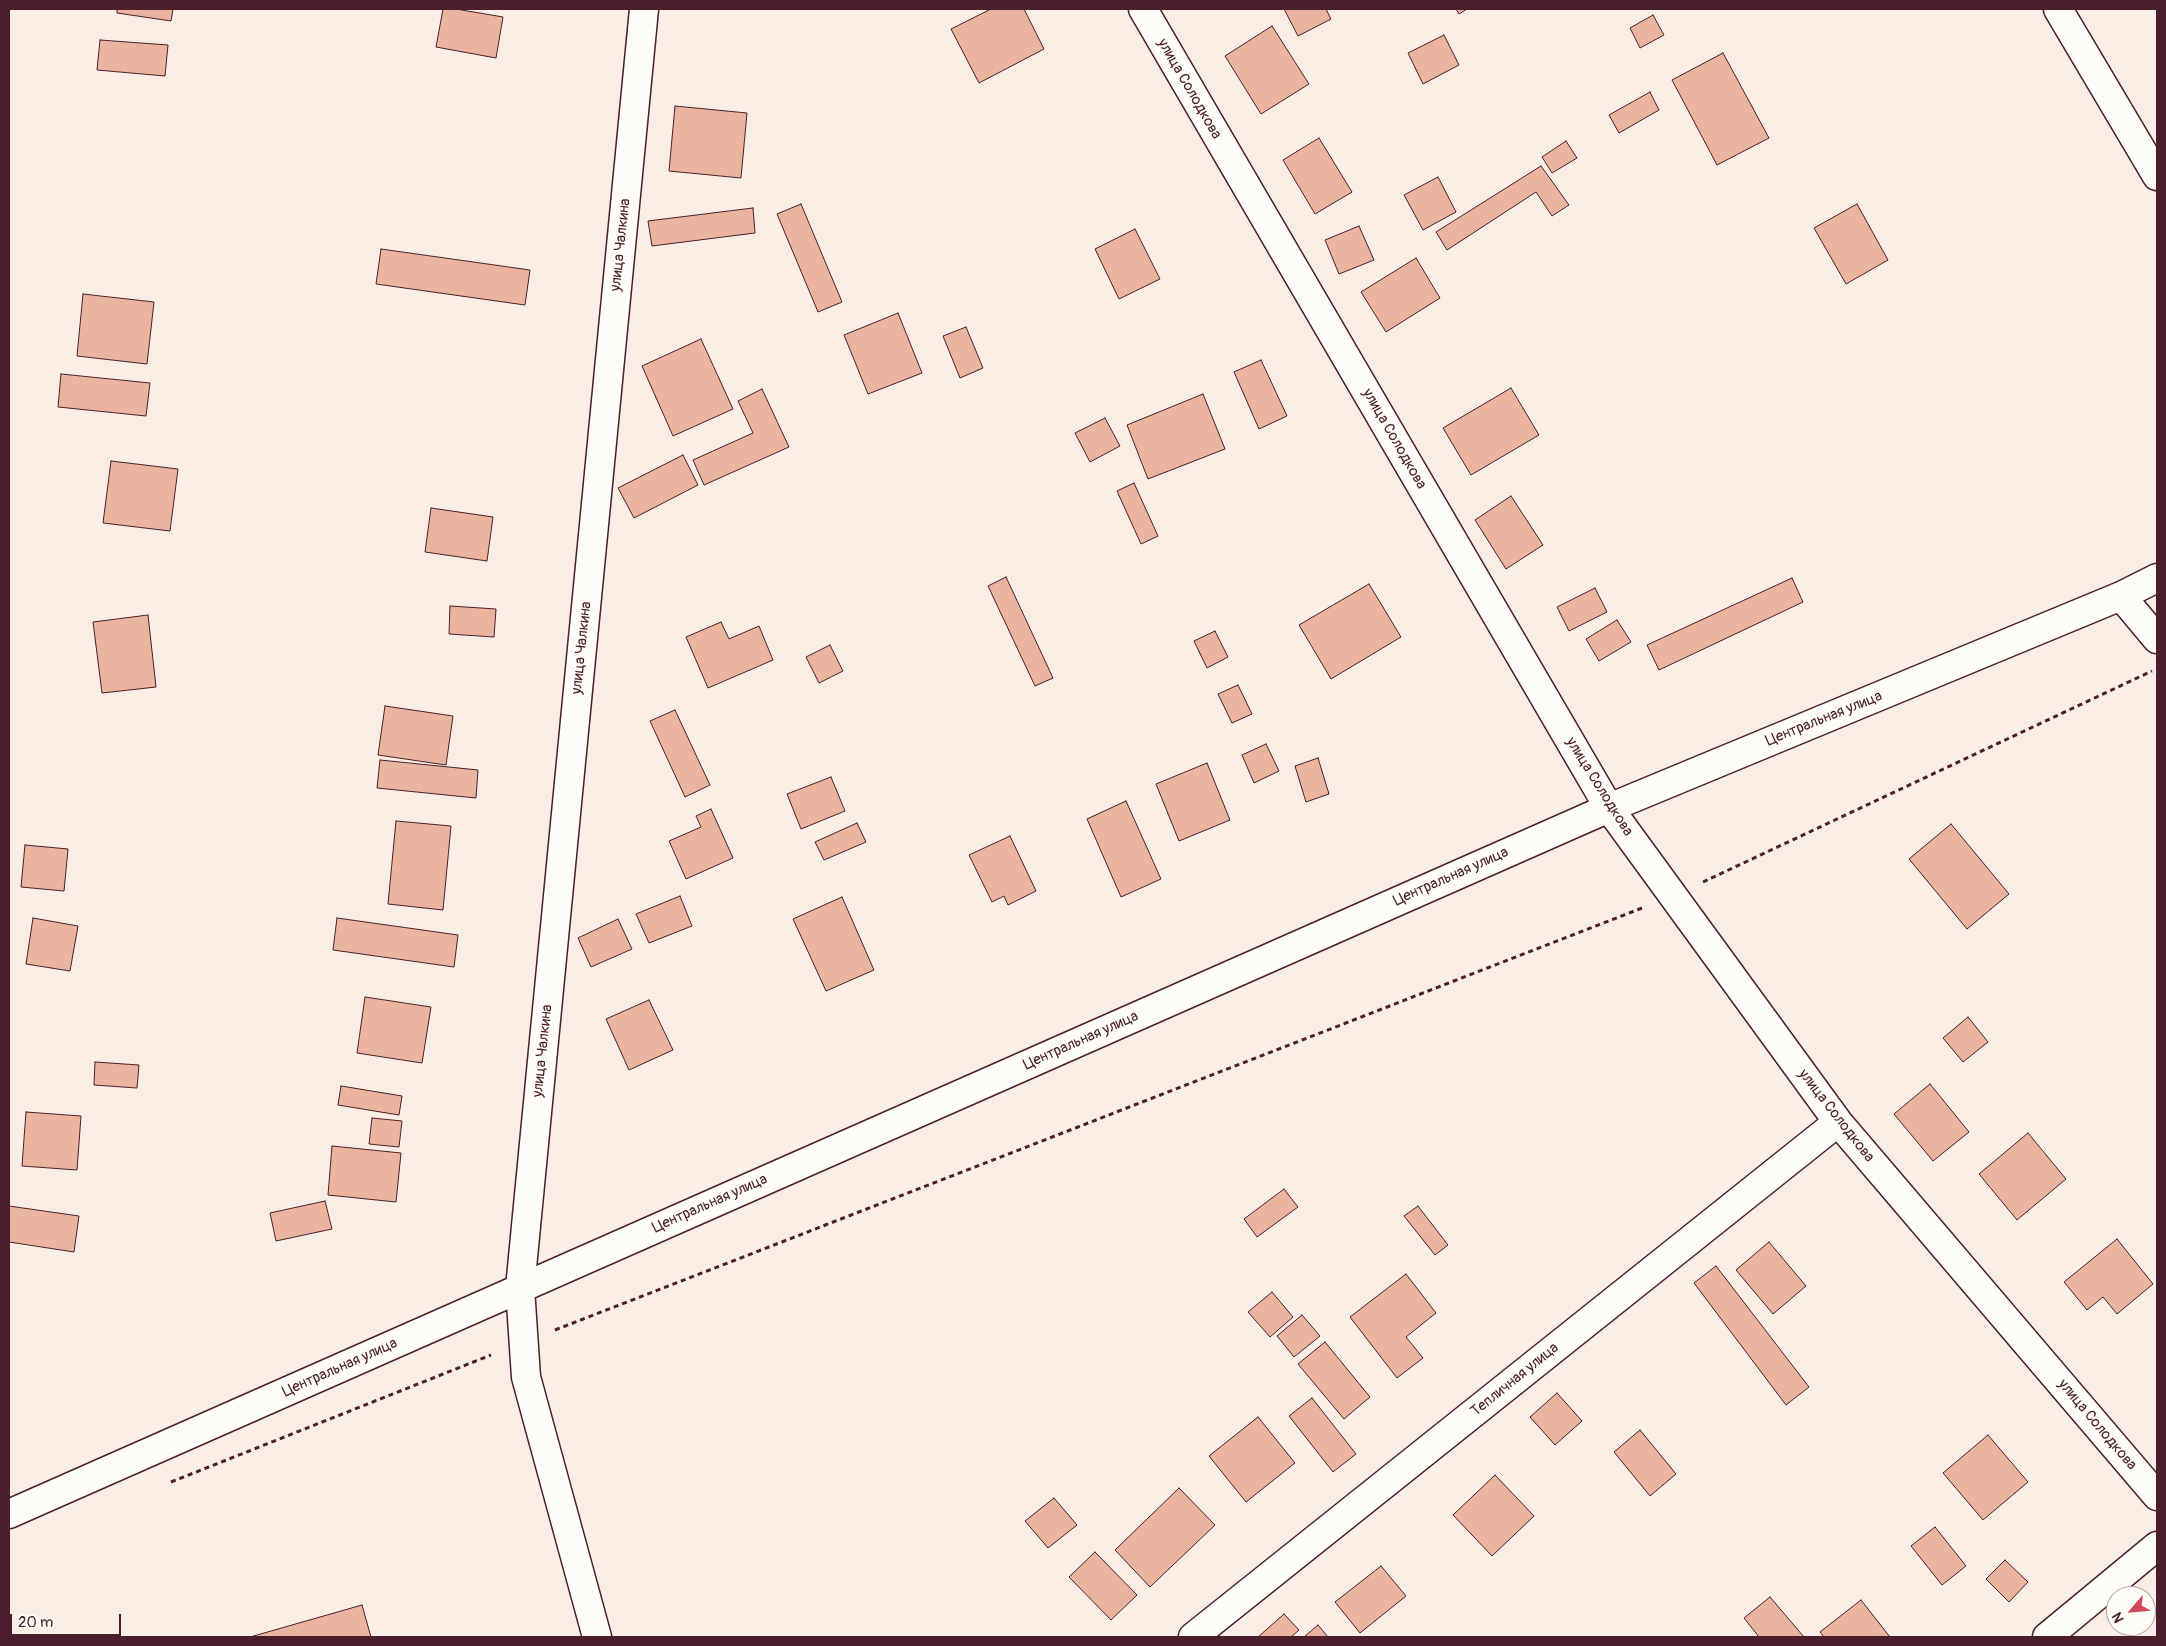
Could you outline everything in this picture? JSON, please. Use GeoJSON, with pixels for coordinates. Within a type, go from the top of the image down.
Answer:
{"type":"FeatureCollection","features":[{"type":"Feature","properties":{"kind":"street","name":"улица Чалкина"},"geometry":{"type":"LineString","coordinates":[[597,1637],[526,1377],[520,1288],[644,9]]}},
{"type":"Feature","properties":{"kind":"street","name":"улица Солодкова"},"geometry":{"type":"LineString","coordinates":[[1142,9],[1609,808],[1838,1122],[2157,1496]]}},
{"type":"Feature","properties":{"kind":"street"},"geometry":{"type":"LineString","coordinates":[[2058,9],[2157,176]]}},
{"type":"Feature","properties":{"kind":"street","name":"Центральная улица"},"geometry":{"type":"LineString","coordinates":[[9,1514],[1609,808],[2121,596],[2157,578]]}},
{"type":"Feature","properties":{"kind":"street"},"geometry":{"type":"LineString","coordinates":[[2121,596],[2157,639]]}},
{"type":"Feature","properties":{"kind":"street","name":"Тепличная улица"},"geometry":{"type":"LineString","coordinates":[[1193,1637],[1838,1122]]}},
{"type":"Feature","properties":{"kind":"street"},"geometry":{"type":"LineString","coordinates":[[2047,1637],[2157,1546]]}},
{"type":"Feature","properties":{"kind":"path"},"geometry":{"type":"LineString","coordinates":[[165,1484],[524,1342],[1673,896],[2157,669]]}},
{"type":"Feature","properties":{"kind":"building"},"geometry":{"type":"Polygon","coordinates":[[[117,9],[173,9],[171,21],[117,13],[117,9]]]}},
{"type":"Feature","properties":{"kind":"building"},"geometry":{"type":"Polygon","coordinates":[[[443,9],[456,9],[503,17],[496,58],[436,47],[443,9]]]}},
{"type":"Feature","properties":{"kind":"building"},"geometry":{"type":"Polygon","coordinates":[[[991,9],[1024,9],[1044,49],[979,83],[951,29],[991,9]]]}},
{"type":"Feature","properties":{"kind":"building"},"geometry":{"type":"Polygon","coordinates":[[[1284,9],[1326,9],[1331,19],[1298,36],[1284,9]]]}},
{"type":"Feature","properties":{"kind":"building"},"geometry":{"type":"Polygon","coordinates":[[[1456,9],[1467,9],[1459,14],[1456,9]]]}},
{"type":"Feature","properties":{"kind":"building"},"geometry":{"type":"Polygon","coordinates":[[[1653,15],[1664,35],[1640,48],[1630,28],[1653,15]]]}},
{"type":"Feature","properties":{"kind":"building"},"geometry":{"type":"Polygon","coordinates":[[[1272,26],[1309,84],[1261,114],[1225,56],[1272,26]]]}},
{"type":"Feature","properties":{"kind":"building"},"geometry":{"type":"Polygon","coordinates":[[[1444,35],[1459,65],[1423,84],[1408,53],[1444,35]]]}},
{"type":"Feature","properties":{"kind":"building"},"geometry":{"type":"Polygon","coordinates":[[[100,40],[168,45],[165,76],[97,70],[100,40]]]}},
{"type":"Feature","properties":{"kind":"building"},"geometry":{"type":"Polygon","coordinates":[[[1723,53],[1769,138],[1717,165],[1672,80],[1723,53]]]}},
{"type":"Feature","properties":{"kind":"building"},"geometry":{"type":"Polygon","coordinates":[[[1650,92],[1659,110],[1619,133],[1609,115],[1650,92]]]}},
{"type":"Feature","properties":{"kind":"building"},"geometry":{"type":"Polygon","coordinates":[[[675,106],[747,113],[741,178],[669,171],[675,106]]]}},
{"type":"Feature","properties":{"kind":"building"},"geometry":{"type":"Polygon","coordinates":[[[1319,138],[1352,192],[1315,214],[1283,160],[1319,138]]]}},
{"type":"Feature","properties":{"kind":"building"},"geometry":{"type":"Polygon","coordinates":[[[1566,141],[1577,158],[1552,173],[1542,157],[1566,141]]]}},
{"type":"Feature","properties":{"kind":"building"},"geometry":{"type":"Polygon","coordinates":[[[1541,166],[1569,205],[1552,216],[1536,192],[1447,250],[1436,232],[1541,166]]]}},
{"type":"Feature","properties":{"kind":"building"},"geometry":{"type":"Polygon","coordinates":[[[1438,177],[1456,212],[1423,230],[1404,195],[1438,177]]]}},
{"type":"Feature","properties":{"kind":"building"},"geometry":{"type":"Polygon","coordinates":[[[801,204],[842,302],[818,312],[777,214],[801,204]]]}},
{"type":"Feature","properties":{"kind":"building"},"geometry":{"type":"Polygon","coordinates":[[[1857,204],[1888,260],[1846,284],[1814,228],[1857,204]]]}},
{"type":"Feature","properties":{"kind":"building"},"geometry":{"type":"Polygon","coordinates":[[[753,208],[755,233],[652,246],[648,221],[753,208]]]}},
{"type":"Feature","properties":{"kind":"building"},"geometry":{"type":"Polygon","coordinates":[[[1359,226],[1374,260],[1339,274],[1325,240],[1359,226]]]}},
{"type":"Feature","properties":{"kind":"building"},"geometry":{"type":"Polygon","coordinates":[[[1135,229],[1160,279],[1119,299],[1095,249],[1135,229]]]}},
{"type":"Feature","properties":{"kind":"building"},"geometry":{"type":"Polygon","coordinates":[[[381,249],[530,270],[525,305],[376,284],[381,249]]]}},
{"type":"Feature","properties":{"kind":"building"},"geometry":{"type":"Polygon","coordinates":[[[1416,258],[1440,298],[1386,332],[1361,292],[1416,258]]]}},
{"type":"Feature","properties":{"kind":"building"},"geometry":{"type":"Polygon","coordinates":[[[83,294],[154,302],[147,364],[77,356],[83,294]]]}},
{"type":"Feature","properties":{"kind":"building"},"geometry":{"type":"Polygon","coordinates":[[[898,313],[922,373],[868,394],[844,335],[898,313]]]}},
{"type":"Feature","properties":{"kind":"building"},"geometry":{"type":"Polygon","coordinates":[[[966,327],[983,368],[960,378],[943,336],[966,327]]]}},
{"type":"Feature","properties":{"kind":"building"},"geometry":{"type":"Polygon","coordinates":[[[701,339],[733,409],[673,436],[642,366],[701,339]]]}},
{"type":"Feature","properties":{"kind":"building"},"geometry":{"type":"Polygon","coordinates":[[[1261,360],[1287,416],[1259,429],[1234,372],[1261,360]]]}},
{"type":"Feature","properties":{"kind":"building"},"geometry":{"type":"Polygon","coordinates":[[[61,374],[150,383],[146,416],[58,407],[61,374]]]}},
{"type":"Feature","properties":{"kind":"building"},"geometry":{"type":"Polygon","coordinates":[[[1511,388],[1539,435],[1471,475],[1443,428],[1511,388]]]}},
{"type":"Feature","properties":{"kind":"building"},"geometry":{"type":"Polygon","coordinates":[[[762,389],[789,447],[704,485],[693,460],[753,433],[738,401],[762,389]]]}},
{"type":"Feature","properties":{"kind":"building"},"geometry":{"type":"Polygon","coordinates":[[[1203,394],[1225,449],[1148,479],[1127,425],[1203,394]]]}},
{"type":"Feature","properties":{"kind":"building"},"geometry":{"type":"Polygon","coordinates":[[[1105,418],[1120,446],[1090,462],[1075,433],[1105,418]]]}},
{"type":"Feature","properties":{"kind":"building"},"geometry":{"type":"Polygon","coordinates":[[[683,455],[698,485],[634,518],[618,488],[683,455]]]}},
{"type":"Feature","properties":{"kind":"building"},"geometry":{"type":"Polygon","coordinates":[[[111,461],[178,469],[170,531],[103,523],[111,461]]]}},
{"type":"Feature","properties":{"kind":"building"},"geometry":{"type":"Polygon","coordinates":[[[1134,483],[1158,536],[1141,544],[1117,491],[1134,483]]]}},
{"type":"Feature","properties":{"kind":"building"},"geometry":{"type":"Polygon","coordinates":[[[1511,496],[1543,545],[1506,569],[1475,520],[1511,496]]]}},
{"type":"Feature","properties":{"kind":"building"},"geometry":{"type":"Polygon","coordinates":[[[431,508],[493,517],[487,561],[425,552],[431,508]]]}},
{"type":"Feature","properties":{"kind":"building"},"geometry":{"type":"Polygon","coordinates":[[[1006,577],[1053,678],[1035,686],[988,586],[1006,577]]]}},
{"type":"Feature","properties":{"kind":"building"},"geometry":{"type":"Polygon","coordinates":[[[1792,578],[1803,602],[1659,670],[1647,645],[1792,578]]]}},
{"type":"Feature","properties":{"kind":"building"},"geometry":{"type":"Polygon","coordinates":[[[1369,584],[1401,637],[1331,679],[1299,625],[1369,584]]]}},
{"type":"Feature","properties":{"kind":"building"},"geometry":{"type":"Polygon","coordinates":[[[1595,588],[1607,612],[1569,631],[1557,607],[1595,588]]]}},
{"type":"Feature","properties":{"kind":"building"},"geometry":{"type":"Polygon","coordinates":[[[450,606],[496,609],[494,637],[449,634],[450,606]]]}},
{"type":"Feature","properties":{"kind":"building"},"geometry":{"type":"Polygon","coordinates":[[[148,615],[156,687],[102,693],[93,622],[148,615]]]}},
{"type":"Feature","properties":{"kind":"building"},"geometry":{"type":"Polygon","coordinates":[[[1617,620],[1631,642],[1599,661],[1586,639],[1617,620]]]}},
{"type":"Feature","properties":{"kind":"building"},"geometry":{"type":"Polygon","coordinates":[[[721,622],[729,639],[759,626],[773,660],[708,688],[686,637],[721,622]]]}},
{"type":"Feature","properties":{"kind":"building"},"geometry":{"type":"Polygon","coordinates":[[[1215,631],[1228,657],[1207,668],[1194,641],[1215,631]]]}},
{"type":"Feature","properties":{"kind":"building"},"geometry":{"type":"Polygon","coordinates":[[[830,645],[843,671],[819,683],[806,657],[830,645]]]}},
{"type":"Feature","properties":{"kind":"building"},"geometry":{"type":"Polygon","coordinates":[[[1238,685],[1252,714],[1232,723],[1218,694],[1238,685]]]}},
{"type":"Feature","properties":{"kind":"building"},"geometry":{"type":"Polygon","coordinates":[[[385,706],[453,716],[446,765],[378,755],[385,706]]]}},
{"type":"Feature","properties":{"kind":"building"},"geometry":{"type":"Polygon","coordinates":[[[675,710],[710,785],[685,797],[650,721],[675,710]]]}},
{"type":"Feature","properties":{"kind":"building"},"geometry":{"type":"Polygon","coordinates":[[[1266,744],[1279,771],[1254,783],[1242,755],[1266,744]]]}},
{"type":"Feature","properties":{"kind":"building"},"geometry":{"type":"Polygon","coordinates":[[[1318,758],[1329,794],[1306,802],[1295,766],[1318,758]]]}},
{"type":"Feature","properties":{"kind":"building"},"geometry":{"type":"Polygon","coordinates":[[[380,760],[478,770],[476,798],[377,788],[380,760]]]}},
{"type":"Feature","properties":{"kind":"building"},"geometry":{"type":"Polygon","coordinates":[[[1207,763],[1230,820],[1179,841],[1156,784],[1207,763]]]}},
{"type":"Feature","properties":{"kind":"building"},"geometry":{"type":"Polygon","coordinates":[[[831,777],[845,811],[801,829],[787,794],[831,777]]]}},
{"type":"Feature","properties":{"kind":"building"},"geometry":{"type":"Polygon","coordinates":[[[1126,801],[1161,879],[1121,897],[1087,819],[1126,801]]]}},
{"type":"Feature","properties":{"kind":"building"},"geometry":{"type":"Polygon","coordinates":[[[711,809],[733,858],[686,879],[669,841],[701,827],[696,816],[711,809]]]}},
{"type":"Feature","properties":{"kind":"building"},"geometry":{"type":"Polygon","coordinates":[[[396,821],[451,826],[443,910],[388,904],[396,821]]]}},
{"type":"Feature","properties":{"kind":"building"},"geometry":{"type":"Polygon","coordinates":[[[857,823],[866,842],[824,860],[815,842],[857,823]]]}},
{"type":"Feature","properties":{"kind":"building"},"geometry":{"type":"Polygon","coordinates":[[[1951,824],[2009,894],[1967,929],[1909,859],[1951,824]]]}},
{"type":"Feature","properties":{"kind":"building"},"geometry":{"type":"Polygon","coordinates":[[[1010,836],[1036,891],[1008,905],[1004,896],[992,902],[969,855],[1010,836]]]}},
{"type":"Feature","properties":{"kind":"building"},"geometry":{"type":"Polygon","coordinates":[[[25,845],[68,849],[64,891],[21,887],[25,845]]]}},
{"type":"Feature","properties":{"kind":"building"},"geometry":{"type":"Polygon","coordinates":[[[680,896],[692,926],[649,943],[636,914],[680,896]]]}},
{"type":"Feature","properties":{"kind":"building"},"geometry":{"type":"Polygon","coordinates":[[[842,897],[874,970],[826,991],[793,919],[842,897]]]}},
{"type":"Feature","properties":{"kind":"building"},"geometry":{"type":"Polygon","coordinates":[[[33,918],[78,926],[70,971],[26,964],[33,918]]]}},
{"type":"Feature","properties":{"kind":"building"},"geometry":{"type":"Polygon","coordinates":[[[337,918],[458,935],[454,967],[333,950],[337,918]]]}},
{"type":"Feature","properties":{"kind":"building"},"geometry":{"type":"Polygon","coordinates":[[[618,919],[632,949],[591,967],[578,938],[618,919]]]}},
{"type":"Feature","properties":{"kind":"building"},"geometry":{"type":"Polygon","coordinates":[[[365,997],[431,1007],[422,1063],[357,1053],[365,997]]]}},
{"type":"Feature","properties":{"kind":"building"},"geometry":{"type":"Polygon","coordinates":[[[649,1000],[673,1050],[629,1070],[606,1019],[649,1000]]]}},
{"type":"Feature","properties":{"kind":"building"},"geometry":{"type":"Polygon","coordinates":[[[1968,1017],[1988,1042],[1963,1062],[1943,1038],[1968,1017]]]}},
{"type":"Feature","properties":{"kind":"building"},"geometry":{"type":"Polygon","coordinates":[[[95,1062],[139,1065],[137,1088],[94,1085],[95,1062]]]}},
{"type":"Feature","properties":{"kind":"building"},"geometry":{"type":"Polygon","coordinates":[[[1930,1084],[1969,1132],[1933,1161],[1894,1114],[1930,1084]]]}},
{"type":"Feature","properties":{"kind":"building"},"geometry":{"type":"Polygon","coordinates":[[[341,1086],[402,1096],[399,1115],[338,1105],[341,1086]]]}},
{"type":"Feature","properties":{"kind":"building"},"geometry":{"type":"Polygon","coordinates":[[[26,1112],[81,1116],[77,1170],[22,1166],[26,1112]]]}},
{"type":"Feature","properties":{"kind":"building"},"geometry":{"type":"Polygon","coordinates":[[[372,1118],[402,1121],[399,1147],[369,1144],[372,1118]]]}},
{"type":"Feature","properties":{"kind":"building"},"geometry":{"type":"Polygon","coordinates":[[[2028,1133],[2066,1179],[2017,1220],[1979,1174],[2028,1133]]]}},
{"type":"Feature","properties":{"kind":"building"},"geometry":{"type":"Polygon","coordinates":[[[332,1146],[401,1153],[396,1202],[328,1195],[332,1146]]]}},
{"type":"Feature","properties":{"kind":"building"},"geometry":{"type":"Polygon","coordinates":[[[1284,1189],[1298,1207],[1257,1237],[1244,1219],[1284,1189]]]}},
{"type":"Feature","properties":{"kind":"building"},"geometry":{"type":"Polygon","coordinates":[[[325,1201],[332,1229],[276,1241],[270,1213],[325,1201]]]}},
{"type":"Feature","properties":{"kind":"building"},"geometry":{"type":"Polygon","coordinates":[[[9,1206],[79,1216],[74,1252],[9,1242],[9,1206]]]}},
{"type":"Feature","properties":{"kind":"building"},"geometry":{"type":"Polygon","coordinates":[[[1418,1206],[1448,1245],[1435,1255],[1404,1216],[1418,1206]]]}},
{"type":"Feature","properties":{"kind":"building"},"geometry":{"type":"Polygon","coordinates":[[[2117,1239],[2153,1284],[2117,1314],[2103,1297],[2087,1310],[2064,1282],[2117,1239]]]}},
{"type":"Feature","properties":{"kind":"building"},"geometry":{"type":"Polygon","coordinates":[[[1769,1242],[1806,1286],[1773,1314],[1736,1270],[1769,1242]]]}},
{"type":"Feature","properties":{"kind":"building"},"geometry":{"type":"Polygon","coordinates":[[[1716,1266],[1809,1387],[1786,1405],[1694,1283],[1716,1266]]]}},
{"type":"Feature","properties":{"kind":"building"},"geometry":{"type":"Polygon","coordinates":[[[1406,1274],[1436,1313],[1406,1337],[1423,1358],[1397,1378],[1350,1317],[1406,1274]]]}},
{"type":"Feature","properties":{"kind":"building"},"geometry":{"type":"Polygon","coordinates":[[[1272,1292],[1293,1317],[1270,1337],[1248,1312],[1272,1292]]]}},
{"type":"Feature","properties":{"kind":"building"},"geometry":{"type":"Polygon","coordinates":[[[1302,1315],[1320,1336],[1294,1357],[1277,1336],[1302,1315]]]}},
{"type":"Feature","properties":{"kind":"building"},"geometry":{"type":"Polygon","coordinates":[[[1325,1342],[1370,1397],[1344,1419],[1298,1364],[1325,1342]]]}},
{"type":"Feature","properties":{"kind":"building"},"geometry":{"type":"Polygon","coordinates":[[[1557,1393],[1582,1421],[1555,1445],[1530,1417],[1557,1393]]]}},
{"type":"Feature","properties":{"kind":"building"},"geometry":{"type":"Polygon","coordinates":[[[1312,1398],[1356,1454],[1333,1472],[1289,1416],[1312,1398]]]}},
{"type":"Feature","properties":{"kind":"building"},"geometry":{"type":"Polygon","coordinates":[[[1258,1417],[1295,1463],[1246,1502],[1209,1456],[1258,1417]]]}},
{"type":"Feature","properties":{"kind":"building"},"geometry":{"type":"Polygon","coordinates":[[[1640,1430],[1676,1474],[1650,1496],[1614,1452],[1640,1430]]]}},
{"type":"Feature","properties":{"kind":"building"},"geometry":{"type":"Polygon","coordinates":[[[1988,1435],[2028,1482],[1983,1520],[1943,1473],[1988,1435]]]}},
{"type":"Feature","properties":{"kind":"building"},"geometry":{"type":"Polygon","coordinates":[[[1495,1475],[1534,1516],[1492,1556],[1453,1515],[1495,1475]]]}},
{"type":"Feature","properties":{"kind":"building"},"geometry":{"type":"Polygon","coordinates":[[[1179,1488],[1215,1525],[1150,1587],[1115,1550],[1179,1488]]]}},
{"type":"Feature","properties":{"kind":"building"},"geometry":{"type":"Polygon","coordinates":[[[1054,1498],[1077,1525],[1048,1548],[1025,1521],[1054,1498]]]}},
{"type":"Feature","properties":{"kind":"building"},"geometry":{"type":"Polygon","coordinates":[[[1935,1527],[1966,1566],[1942,1585],[1911,1546],[1935,1527]]]}},
{"type":"Feature","properties":{"kind":"building"},"geometry":{"type":"Polygon","coordinates":[[[1095,1552],[1137,1595],[1111,1620],[1069,1577],[1095,1552]]]}},
{"type":"Feature","properties":{"kind":"building"},"geometry":{"type":"Polygon","coordinates":[[[2005,1560],[2028,1582],[2009,1602],[1986,1579],[2005,1560]]]}},
{"type":"Feature","properties":{"kind":"building"},"geometry":{"type":"Polygon","coordinates":[[[1381,1566],[1406,1596],[1360,1633],[1335,1602],[1381,1566]]]}},
{"type":"Feature","properties":{"kind":"building"},"geometry":{"type":"Polygon","coordinates":[[[1770,1597],[1804,1637],[1759,1637],[1744,1618],[1770,1597]]]}},
{"type":"Feature","properties":{"kind":"building"},"geometry":{"type":"Polygon","coordinates":[[[1861,1600],[1890,1637],[1824,1637],[1820,1632],[1861,1600]]]}},
{"type":"Feature","properties":{"kind":"building"},"geometry":{"type":"Polygon","coordinates":[[[362,1605],[371,1637],[250,1637],[362,1605]]]}},
{"type":"Feature","properties":{"kind":"building"},"geometry":{"type":"Polygon","coordinates":[[[1284,1614],[1299,1630],[1291,1637],[1258,1637],[1284,1614]]]}},
{"type":"Feature","properties":{"kind":"building"},"geometry":{"type":"Polygon","coordinates":[[[1318,1625],[1328,1637],[1304,1637],[1318,1625]]]}}]}
